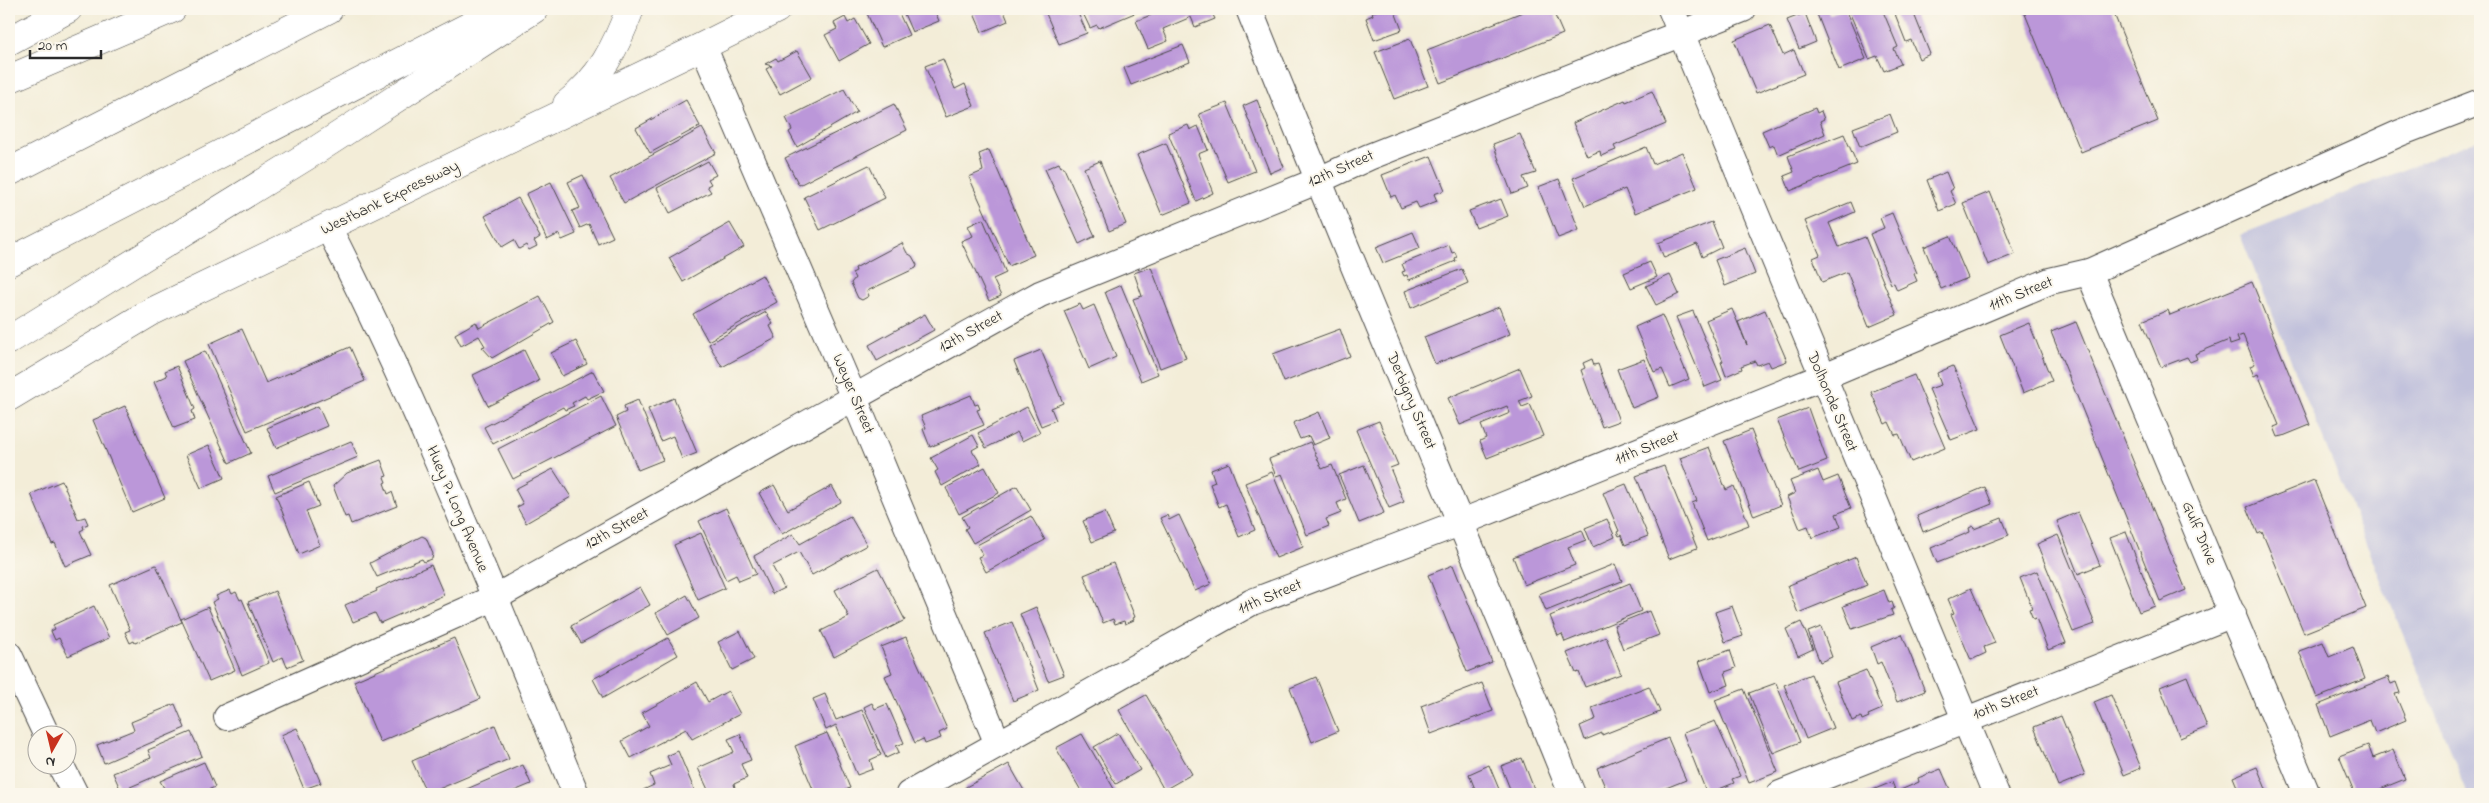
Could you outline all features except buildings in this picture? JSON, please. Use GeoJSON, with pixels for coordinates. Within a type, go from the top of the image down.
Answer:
{"type":"FeatureCollection","features":[{"type":"Feature","properties":{"kind":"main road"},"geometry":{"type":"LineString","coordinates":[[9,41],[68,9]]}},
{"type":"Feature","properties":{"kind":"main road"},"geometry":{"type":"LineString","coordinates":[[14,77],[172,9]]}},
{"type":"Feature","properties":{"kind":"main road"},"geometry":{"type":"LineString","coordinates":[[9,172],[329,9]]}},
{"type":"Feature","properties":{"kind":"main road"},"geometry":{"type":"LineString","coordinates":[[9,262],[503,9]]}},
{"type":"Feature","properties":{"kind":"main road"},"geometry":{"type":"LineString","coordinates":[[9,340],[318,149],[534,9]]}},
{"type":"Feature","properties":{"kind":"main road"},"geometry":{"type":"LineString","coordinates":[[540,125],[592,80],[608,60],[630,9]]}},
{"type":"Feature","properties":{"kind":"main road","name":"Westbank Expressway"},"geometry":{"type":"LineString","coordinates":[[9,397],[151,312],[777,9]]}},
{"type":"Feature","properties":{"kind":"street","name":"Derbigny Street"},"geometry":{"type":"LineString","coordinates":[[1249,9],[1317,181],[1462,522],[1572,794]]}},
{"type":"Feature","properties":{"kind":"street","name":"Dolhonde Street"},"geometry":{"type":"LineString","coordinates":[[1672,9],[1822,377],[1996,794]]}},
{"type":"Feature","properties":{"kind":"street","name":"12th Street"},"geometry":{"type":"LineString","coordinates":[[227,717],[496,597],[1040,294],[1317,181],[1369,157],[1743,9]]}},
{"type":"Feature","properties":{"kind":"street","name":"Weyer Street"},"geometry":{"type":"LineString","coordinates":[[703,46],[854,398],[998,744]]}},
{"type":"Feature","properties":{"kind":"street","name":"11th Street"},"geometry":{"type":"LineString","coordinates":[[909,794],[938,787],[998,744],[1252,602],[1462,522],[1822,377],[2050,281],[2089,272],[2400,133],[2480,102]]}},
{"type":"Feature","properties":{"kind":"street","name":"Huey P. Long Avenue"},"geometry":{"type":"LineString","coordinates":[[328,227],[376,321],[496,597],[576,794]]}},
{"type":"Feature","properties":{"kind":"street","name":"Gulf Drive"},"geometry":{"type":"LineString","coordinates":[[2089,272],[2307,794]]}},
{"type":"Feature","properties":{"kind":"street","name":"10th Street"},"geometry":{"type":"LineString","coordinates":[[1780,794],[2233,614]]}},
{"type":"Feature","properties":{"kind":"street"},"geometry":{"type":"LineString","coordinates":[[9,656],[42,726]]}},
{"type":"Feature","properties":{"kind":"street"},"geometry":{"type":"LineString","coordinates":[[66,776],[75,794]]}},
{"type":"Feature","properties":{"kind":"shaded area"},"geometry":{"type":"Polygon","coordinates":[[[2480,139],[2480,794],[2468,794],[2240,235],[2480,139]]]}}]}
